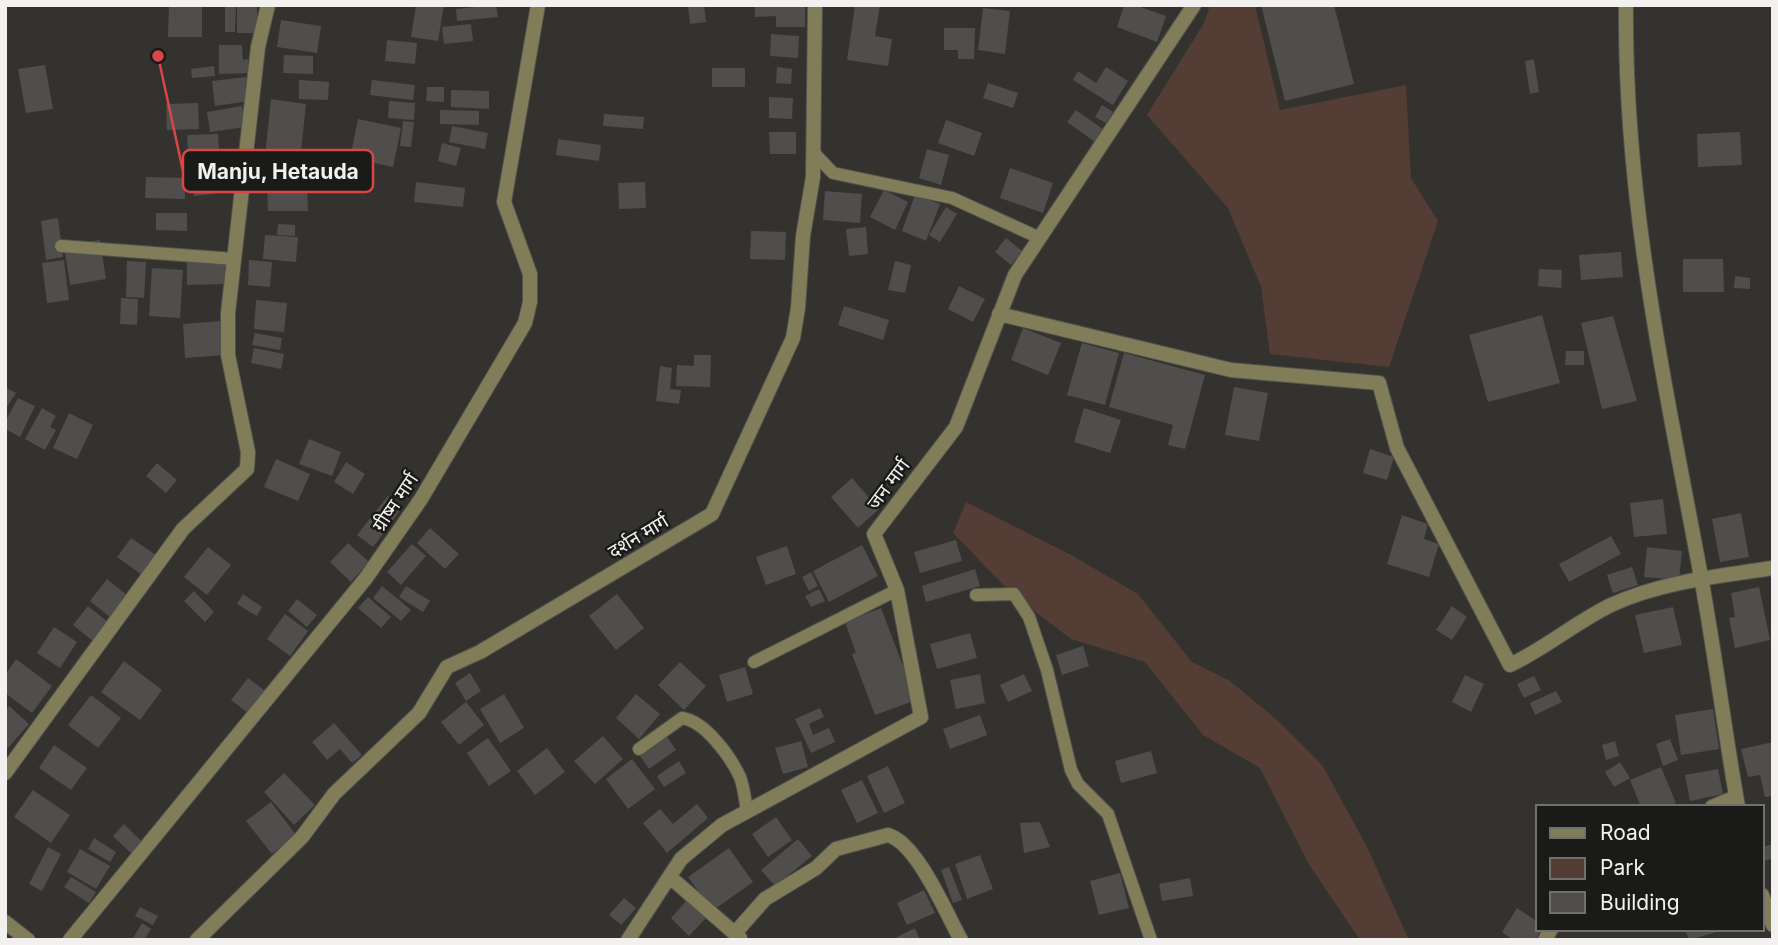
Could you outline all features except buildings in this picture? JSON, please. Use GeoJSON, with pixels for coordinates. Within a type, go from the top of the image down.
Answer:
{"type":"FeatureCollection","features":[{"type":"Feature","properties":{"kind":"street"},"geometry":{"type":"LineString","coordinates":[[5,773],[183,529],[247,469],[248,452],[228,355],[228,313],[258,47],[268,5]]}},
{"type":"Feature","properties":{"kind":"street","name":"ग्रीष्म मार्ग"},"geometry":{"type":"LineString","coordinates":[[70,940],[366,578],[421,499],[525,323],[530,302],[530,274],[504,202],[538,5]]}},
{"type":"Feature","properties":{"kind":"street","name":"दर्शन मार्ग"},"geometry":{"type":"LineString","coordinates":[[197,940],[302,836],[334,794],[419,713],[447,667],[480,652],[712,514],[793,338],[814,153],[815,5]]}},
{"type":"Feature","properties":{"kind":"street","name":"जन मार्ग"},"geometry":{"type":"LineString","coordinates":[[628,940],[681,859],[722,825],[921,717],[897,590],[874,534],[956,427],[1015,275],[1194,5]]}},
{"type":"Feature","properties":{"kind":"street"},"geometry":{"type":"LineString","coordinates":[[1626,5],[1625,78],[1644,270],[1702,579],[1737,802]]}},
{"type":"Feature","properties":{"kind":"street"},"geometry":{"type":"LineString","coordinates":[[999,314],[1231,370],[1379,383],[1397,449],[1510,665],[1541,650],[1612,605],[1702,579],[1773,568]]}},
{"type":"Feature","properties":{"kind":"street"},"geometry":{"type":"LineString","coordinates":[[670,877],[739,937],[765,900],[816,868],[835,849],[888,835],[902,842],[914,856],[961,940]]}},
{"type":"Feature","properties":{"kind":"street"},"geometry":{"type":"LineString","coordinates":[[1764,900],[1773,925]]}},
{"type":"Feature","properties":{"kind":"street"},"geometry":{"type":"LineString","coordinates":[[6,924],[28,940]]}},
{"type":"Feature","properties":{"kind":"lane"},"geometry":{"type":"LineString","coordinates":[[814,153],[833,173],[952,198],[1040,238]]}},
{"type":"Feature","properties":{"kind":"lane"},"geometry":{"type":"LineString","coordinates":[[61,246],[234,259]]}},
{"type":"Feature","properties":{"kind":"lane"},"geometry":{"type":"LineString","coordinates":[[754,662],[897,590]]}},
{"type":"Feature","properties":{"kind":"lane"},"geometry":{"type":"LineString","coordinates":[[976,595],[1014,594],[1029,617],[1055,697],[1071,770],[1079,784],[1108,814],[1151,940]]}},
{"type":"Feature","properties":{"kind":"lane"},"geometry":{"type":"LineString","coordinates":[[639,749],[682,718],[693,720],[729,759],[741,779],[747,811]]}},
{"type":"Feature","properties":{"kind":"green space"},"geometry":{"type":"Polygon","coordinates":[[[1210,5],[1255,5],[1280,110],[1406,85],[1411,178],[1438,221],[1389,367],[1270,354],[1261,287],[1228,208],[1147,115],[1204,23],[1210,5]]]}},
{"type":"Feature","properties":{"kind":"green space"},"geometry":{"type":"Polygon","coordinates":[[[966,502],[1073,556],[1138,594],[1192,662],[1230,681],[1277,720],[1323,766],[1367,847],[1409,940],[1360,940],[1308,863],[1260,768],[1203,735],[1145,662],[1071,639],[1013,595],[953,533],[966,502]]]}},
{"type":"Feature","properties":{"kind":"place","name":"Manju, Hetauda"},"geometry":{"type":"Point","coordinates":[158,56]}}]}
